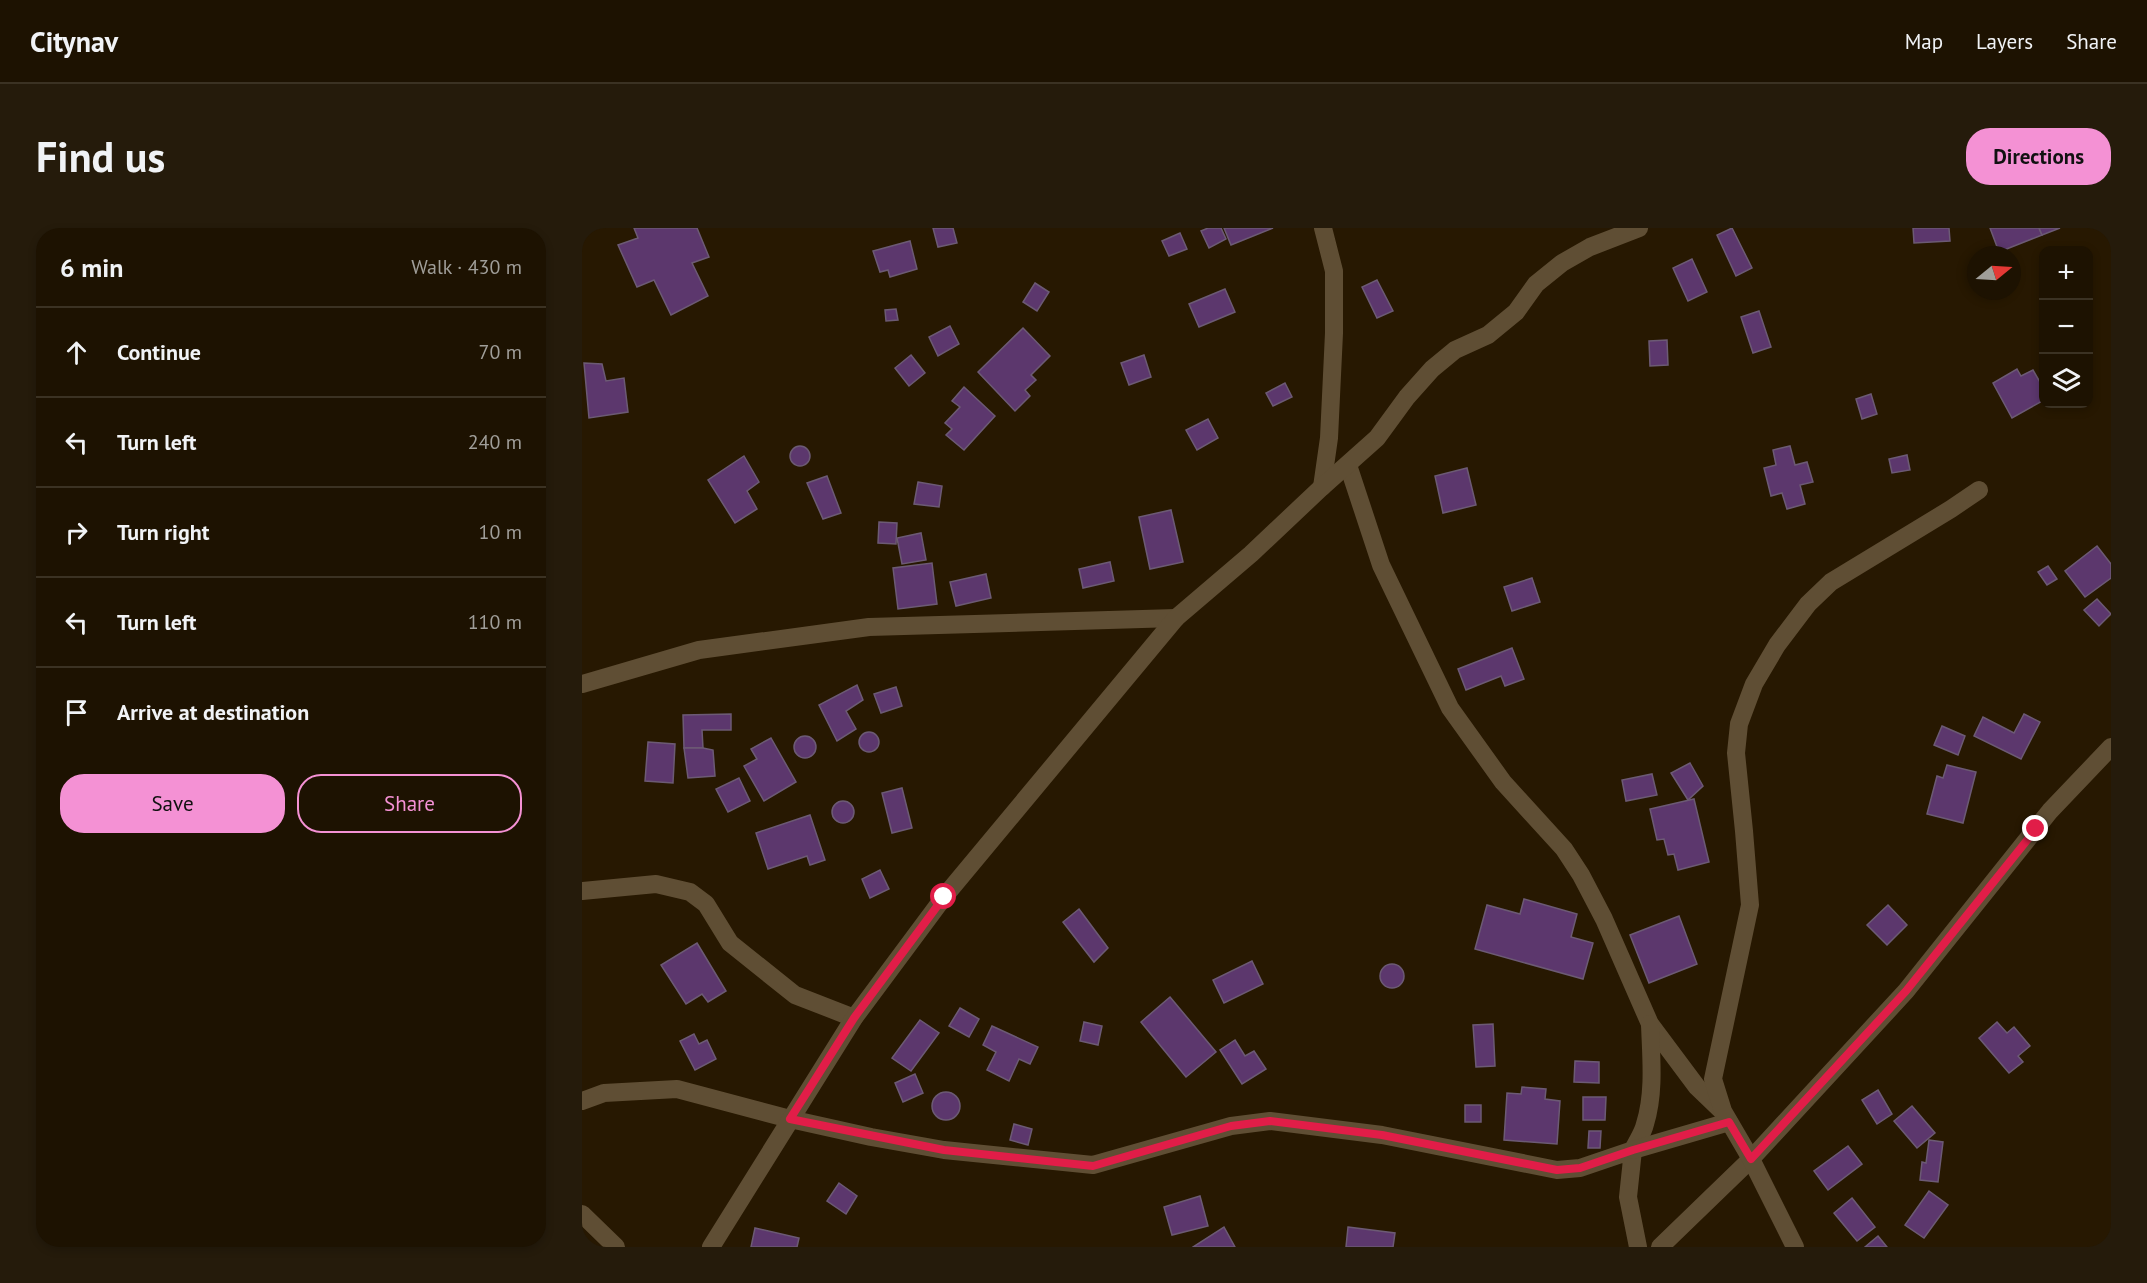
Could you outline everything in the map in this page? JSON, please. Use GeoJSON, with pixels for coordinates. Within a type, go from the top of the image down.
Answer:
{"type":"FeatureCollection","features":[{"type":"Feature","properties":{"kind":"street"},"geometry":{"type":"LineString","coordinates":[[1322,487],[1329,438],[1334,333],[1334,270],[1323,228]]}},
{"type":"Feature","properties":{"kind":"street"},"geometry":{"type":"LineString","coordinates":[[711,1247],[854,1018],[944,897],[1176,618],[1251,554],[1377,438],[1407,397],[1432,369],[1455,350],[1488,335],[1516,312],[1536,284],[1562,263],[1590,247],[1639,228]]}},
{"type":"Feature","properties":{"kind":"street"},"geometry":{"type":"LineString","coordinates":[[1348,465],[1381,565],[1450,708],[1503,782],[1564,849],[1581,875],[1604,919],[1650,1024],[1697,1088],[1726,1116]]}},
{"type":"Feature","properties":{"kind":"street"},"geometry":{"type":"LineString","coordinates":[[1795,1247],[1751,1159],[1726,1116],[1713,1079],[1750,905],[1736,753],[1739,724],[1754,684],[1777,645],[1808,604],[1831,582],[1979,490]]}},
{"type":"Feature","properties":{"kind":"street"},"geometry":{"type":"LineString","coordinates":[[582,684],[699,650],[869,627],[1176,618]]}},
{"type":"Feature","properties":{"kind":"street"},"geometry":{"type":"LineString","coordinates":[[1660,1247],[1751,1159],[1906,991],[2050,811],[2111,747]]}},
{"type":"Feature","properties":{"kind":"street"},"geometry":{"type":"LineString","coordinates":[[582,891],[656,884],[690,892],[706,904],[730,943],[795,996],[854,1018]]}},
{"type":"Feature","properties":{"kind":"street"},"geometry":{"type":"LineString","coordinates":[[1638,1247],[1628,1197],[1633,1150],[1645,1125],[1650,1104],[1652,1068],[1650,1024]]}},
{"type":"Feature","properties":{"kind":"street"},"geometry":{"type":"LineString","coordinates":[[582,1101],[604,1093],[677,1089],[790,1119],[944,1150],[1093,1166],[1231,1126],[1270,1121],[1382,1135],[1557,1170],[1580,1168],[1726,1116]]}},
{"type":"Feature","properties":{"kind":"street"},"geometry":{"type":"LineString","coordinates":[[582,1214],[616,1247]]}},
{"type":"Feature","properties":{"kind":"building"},"geometry":{"type":"Polygon","coordinates":[[[634,228],[697,228],[709,257],[692,263],[708,296],[671,315],[654,280],[637,287],[618,245],[638,238],[634,228]]]}},
{"type":"Feature","properties":{"kind":"building"},"geometry":{"type":"Polygon","coordinates":[[[933,228],[953,228],[957,243],[938,247],[933,228]]]}},
{"type":"Feature","properties":{"kind":"building"},"geometry":{"type":"Polygon","coordinates":[[[1208,228],[1221,228],[1226,239],[1209,248],[1201,231],[1208,228]]]}},
{"type":"Feature","properties":{"kind":"building"},"geometry":{"type":"Polygon","coordinates":[[[1224,228],[1273,228],[1231,245],[1224,228]]]}},
{"type":"Feature","properties":{"kind":"building"},"geometry":{"type":"Polygon","coordinates":[[[1732,228],[1752,268],[1736,276],[1717,235],[1732,228]]]}},
{"type":"Feature","properties":{"kind":"building"},"geometry":{"type":"Polygon","coordinates":[[[1913,228],[1949,228],[1950,241],[1914,243],[1913,228]]]}},
{"type":"Feature","properties":{"kind":"building"},"geometry":{"type":"Polygon","coordinates":[[[1990,228],[2039,228],[2042,235],[2014,246],[1997,246],[1990,228]]]}},
{"type":"Feature","properties":{"kind":"building"},"geometry":{"type":"Polygon","coordinates":[[[2039,228],[2060,228],[2042,235],[2039,228]]]}},
{"type":"Feature","properties":{"kind":"building"},"geometry":{"type":"Polygon","coordinates":[[[1180,233],[1187,249],[1169,256],[1162,241],[1180,233]]]}},
{"type":"Feature","properties":{"kind":"building"},"geometry":{"type":"Polygon","coordinates":[[[910,241],[917,269],[890,277],[888,270],[880,272],[873,251],[910,241]]]}},
{"type":"Feature","properties":{"kind":"building"},"geometry":{"type":"Polygon","coordinates":[[[1692,259],[1707,292],[1688,301],[1673,268],[1692,259]]]}},
{"type":"Feature","properties":{"kind":"building"},"geometry":{"type":"Polygon","coordinates":[[[1377,280],[1393,311],[1377,318],[1362,287],[1377,280]]]}},
{"type":"Feature","properties":{"kind":"building"},"geometry":{"type":"Polygon","coordinates":[[[1035,283],[1049,292],[1037,311],[1023,302],[1035,283]]]}},
{"type":"Feature","properties":{"kind":"building"},"geometry":{"type":"Polygon","coordinates":[[[1225,289],[1235,312],[1199,327],[1189,304],[1225,289]]]}},
{"type":"Feature","properties":{"kind":"building"},"geometry":{"type":"Polygon","coordinates":[[[896,309],[898,320],[886,321],[885,310],[896,309]]]}},
{"type":"Feature","properties":{"kind":"building"},"geometry":{"type":"Polygon","coordinates":[[[1759,311],[1771,347],[1753,353],[1741,317],[1759,311]]]}},
{"type":"Feature","properties":{"kind":"building"},"geometry":{"type":"Polygon","coordinates":[[[950,326],[959,344],[938,356],[929,337],[950,326]]]}},
{"type":"Feature","properties":{"kind":"building"},"geometry":{"type":"Polygon","coordinates":[[[1023,328],[1050,356],[1031,375],[1036,380],[1025,390],[1030,396],[1015,411],[978,372],[1023,328]]]}},
{"type":"Feature","properties":{"kind":"building"},"geometry":{"type":"Polygon","coordinates":[[[1667,340],[1668,365],[1650,366],[1649,341],[1667,340]]]}},
{"type":"Feature","properties":{"kind":"building"},"geometry":{"type":"Polygon","coordinates":[[[911,355],[925,373],[909,386],[895,368],[911,355]]]}},
{"type":"Feature","properties":{"kind":"building"},"geometry":{"type":"Polygon","coordinates":[[[1144,355],[1151,377],[1129,385],[1121,363],[1144,355]]]}},
{"type":"Feature","properties":{"kind":"building"},"geometry":{"type":"Polygon","coordinates":[[[584,363],[602,364],[606,381],[624,378],[628,412],[589,418],[584,363]]]}},
{"type":"Feature","properties":{"kind":"building"},"geometry":{"type":"Polygon","coordinates":[[[2017,369],[2021,376],[2033,370],[2039,380],[2039,403],[2012,418],[1993,383],[2017,369]]]}},
{"type":"Feature","properties":{"kind":"building"},"geometry":{"type":"Polygon","coordinates":[[[1285,383],[1292,397],[1273,406],[1266,393],[1285,383]]]}},
{"type":"Feature","properties":{"kind":"building"},"geometry":{"type":"Polygon","coordinates":[[[964,387],[995,416],[964,450],[946,435],[952,429],[945,423],[960,407],[952,401],[964,387]]]}},
{"type":"Feature","properties":{"kind":"building"},"geometry":{"type":"Polygon","coordinates":[[[1871,394],[1877,414],[1862,419],[1856,399],[1871,394]]]}},
{"type":"Feature","properties":{"kind":"building"},"geometry":{"type":"Polygon","coordinates":[[[1208,419],[1218,438],[1197,450],[1186,430],[1208,419]]]}},
{"type":"Feature","properties":{"kind":"building"},"geometry":{"type":"Polygon","coordinates":[[[800,446],[807,449],[810,456],[807,463],[800,466],[793,463],[790,456],[793,449],[800,446]]]}},
{"type":"Feature","properties":{"kind":"building"},"geometry":{"type":"Polygon","coordinates":[[[1790,446],[1795,465],[1807,462],[1813,482],[1800,485],[1805,504],[1787,509],[1782,493],[1771,496],[1764,468],[1776,465],[1773,450],[1790,446]]]}},
{"type":"Feature","properties":{"kind":"building"},"geometry":{"type":"Polygon","coordinates":[[[1907,455],[1910,470],[1892,473],[1889,459],[1907,455]]]}},
{"type":"Feature","properties":{"kind":"building"},"geometry":{"type":"Polygon","coordinates":[[[744,456],[759,482],[747,491],[757,509],[735,523],[708,480],[744,456]]]}},
{"type":"Feature","properties":{"kind":"building"},"geometry":{"type":"Polygon","coordinates":[[[1467,468],[1476,505],[1443,513],[1435,476],[1467,468]]]}},
{"type":"Feature","properties":{"kind":"building"},"geometry":{"type":"Polygon","coordinates":[[[827,476],[841,513],[823,519],[807,483],[827,476]]]}},
{"type":"Feature","properties":{"kind":"building"},"geometry":{"type":"Polygon","coordinates":[[[918,482],[942,486],[939,507],[914,504],[918,482]]]}},
{"type":"Feature","properties":{"kind":"building"},"geometry":{"type":"Polygon","coordinates":[[[1171,510],[1183,562],[1150,569],[1139,517],[1171,510]]]}},
{"type":"Feature","properties":{"kind":"building"},"geometry":{"type":"Polygon","coordinates":[[[879,522],[897,523],[896,544],[878,543],[879,522]]]}},
{"type":"Feature","properties":{"kind":"building"},"geometry":{"type":"Polygon","coordinates":[[[921,533],[926,560],[902,564],[897,538],[921,533]]]}},
{"type":"Feature","properties":{"kind":"building"},"geometry":{"type":"Polygon","coordinates":[[[2097,546],[2111,564],[2111,578],[2085,597],[2065,571],[2097,546]]]}},
{"type":"Feature","properties":{"kind":"building"},"geometry":{"type":"Polygon","coordinates":[[[1110,562],[1114,581],[1083,588],[1079,569],[1110,562]]]}},
{"type":"Feature","properties":{"kind":"building"},"geometry":{"type":"Polygon","coordinates":[[[932,563],[937,604],[898,609],[893,568],[932,563]]]}},
{"type":"Feature","properties":{"kind":"building"},"geometry":{"type":"Polygon","coordinates":[[[2048,566],[2057,579],[2047,585],[2038,572],[2048,566]]]}},
{"type":"Feature","properties":{"kind":"building"},"geometry":{"type":"Polygon","coordinates":[[[986,574],[991,598],[956,606],[950,582],[986,574]]]}},
{"type":"Feature","properties":{"kind":"building"},"geometry":{"type":"Polygon","coordinates":[[[1532,578],[1540,602],[1512,611],[1504,587],[1532,578]]]}},
{"type":"Feature","properties":{"kind":"building"},"geometry":{"type":"Polygon","coordinates":[[[2097,599],[2111,614],[2099,626],[2084,610],[2097,599]]]}},
{"type":"Feature","properties":{"kind":"building"},"geometry":{"type":"Polygon","coordinates":[[[1512,648],[1524,679],[1505,686],[1501,676],[1466,690],[1458,669],[1512,648]]]}},
{"type":"Feature","properties":{"kind":"building"},"geometry":{"type":"Polygon","coordinates":[[[857,685],[863,700],[846,711],[856,729],[837,741],[819,705],[857,685]]]}},
{"type":"Feature","properties":{"kind":"building"},"geometry":{"type":"Polygon","coordinates":[[[896,687],[902,706],[881,713],[874,694],[896,687]]]}},
{"type":"Feature","properties":{"kind":"building"},"geometry":{"type":"Polygon","coordinates":[[[731,714],[731,730],[702,730],[703,748],[684,748],[683,715],[731,714]]]}},
{"type":"Feature","properties":{"kind":"building"},"geometry":{"type":"Polygon","coordinates":[[[2024,714],[2040,722],[2021,759],[1974,736],[1983,717],[2014,733],[2024,714]]]}},
{"type":"Feature","properties":{"kind":"building"},"geometry":{"type":"Polygon","coordinates":[[[1942,726],[1965,736],[1958,755],[1934,745],[1942,726]]]}},
{"type":"Feature","properties":{"kind":"building"},"geometry":{"type":"Polygon","coordinates":[[[869,732],[876,735],[879,742],[876,749],[869,752],[862,749],[859,742],[862,735],[869,732]]]}},
{"type":"Feature","properties":{"kind":"building"},"geometry":{"type":"Polygon","coordinates":[[[805,736],[813,739],[816,747],[813,755],[805,758],[797,755],[794,747],[797,739],[805,736]]]}},
{"type":"Feature","properties":{"kind":"building"},"geometry":{"type":"Polygon","coordinates":[[[771,738],[796,782],[764,801],[744,766],[757,759],[751,749],[771,738]]]}},
{"type":"Feature","properties":{"kind":"building"},"geometry":{"type":"Polygon","coordinates":[[[648,742],[675,744],[673,783],[645,781],[648,742]]]}},
{"type":"Feature","properties":{"kind":"building"},"geometry":{"type":"Polygon","coordinates":[[[684,748],[713,750],[715,776],[688,778],[684,748]]]}},
{"type":"Feature","properties":{"kind":"building"},"geometry":{"type":"Polygon","coordinates":[[[1690,763],[1703,786],[1688,800],[1671,773],[1690,763]]]}},
{"type":"Feature","properties":{"kind":"building"},"geometry":{"type":"Polygon","coordinates":[[[1947,765],[1976,772],[1963,823],[1927,814],[1937,776],[1943,778],[1947,765]]]}},
{"type":"Feature","properties":{"kind":"building"},"geometry":{"type":"Polygon","coordinates":[[[1652,774],[1657,795],[1626,801],[1622,780],[1652,774]]]}},
{"type":"Feature","properties":{"kind":"building"},"geometry":{"type":"Polygon","coordinates":[[[739,778],[750,801],[728,812],[716,789],[739,778]]]}},
{"type":"Feature","properties":{"kind":"building"},"geometry":{"type":"Polygon","coordinates":[[[902,788],[912,828],[892,833],[882,793],[902,788]]]}},
{"type":"Feature","properties":{"kind":"building"},"geometry":{"type":"Polygon","coordinates":[[[1694,799],[1709,862],[1678,870],[1674,854],[1668,855],[1664,839],[1657,840],[1650,809],[1694,799]]]}},
{"type":"Feature","properties":{"kind":"building"},"geometry":{"type":"Polygon","coordinates":[[[843,801],[851,804],[854,812],[851,820],[843,823],[835,820],[832,812],[835,804],[843,801]]]}},
{"type":"Feature","properties":{"kind":"building"},"geometry":{"type":"Polygon","coordinates":[[[810,815],[825,860],[810,865],[807,856],[768,869],[756,833],[810,815]]]}},
{"type":"Feature","properties":{"kind":"building"},"geometry":{"type":"Polygon","coordinates":[[[880,870],[889,889],[870,898],[862,879],[880,870]]]}},
{"type":"Feature","properties":{"kind":"building"},"geometry":{"type":"Polygon","coordinates":[[[1524,899],[1577,914],[1571,937],[1593,943],[1583,979],[1475,949],[1487,905],[1520,914],[1524,899]]]}},
{"type":"Feature","properties":{"kind":"building"},"geometry":{"type":"Polygon","coordinates":[[[1888,905],[1907,925],[1887,945],[1867,925],[1888,905]]]}},
{"type":"Feature","properties":{"kind":"building"},"geometry":{"type":"Polygon","coordinates":[[[1079,909],[1108,948],[1094,962],[1063,922],[1079,909]]]}},
{"type":"Feature","properties":{"kind":"building"},"geometry":{"type":"Polygon","coordinates":[[[1679,916],[1697,964],[1649,983],[1630,935],[1679,916]]]}},
{"type":"Feature","properties":{"kind":"building"},"geometry":{"type":"Polygon","coordinates":[[[697,943],[726,991],[708,1002],[702,994],[686,1004],[661,965],[697,943]]]}},
{"type":"Feature","properties":{"kind":"building"},"geometry":{"type":"Polygon","coordinates":[[[1252,961],[1263,984],[1224,1003],[1213,980],[1252,961]]]}},
{"type":"Feature","properties":{"kind":"building"},"geometry":{"type":"Polygon","coordinates":[[[1392,964],[1397,965],[1403,971],[1403,981],[1397,987],[1392,988],[1387,987],[1381,981],[1380,976],[1381,971],[1387,965],[1392,964]]]}},
{"type":"Feature","properties":{"kind":"building"},"geometry":{"type":"Polygon","coordinates":[[[1170,997],[1216,1052],[1186,1077],[1141,1022],[1170,997]]]}},
{"type":"Feature","properties":{"kind":"building"},"geometry":{"type":"Polygon","coordinates":[[[960,1008],[979,1019],[969,1037],[949,1026],[960,1008]]]}},
{"type":"Feature","properties":{"kind":"building"},"geometry":{"type":"Polygon","coordinates":[[[920,1020],[939,1033],[911,1071],[892,1058],[920,1020]]]}},
{"type":"Feature","properties":{"kind":"building"},"geometry":{"type":"Polygon","coordinates":[[[1084,1022],[1102,1026],[1098,1045],[1080,1041],[1084,1022]]]}},
{"type":"Feature","properties":{"kind":"building"},"geometry":{"type":"Polygon","coordinates":[[[1997,1022],[2007,1033],[2014,1027],[2030,1046],[2018,1056],[2023,1062],[2009,1073],[1979,1038],[1997,1022]]]}},
{"type":"Feature","properties":{"kind":"building"},"geometry":{"type":"Polygon","coordinates":[[[1493,1024],[1495,1066],[1476,1067],[1473,1025],[1493,1024]]]}},
{"type":"Feature","properties":{"kind":"building"},"geometry":{"type":"Polygon","coordinates":[[[992,1026],[1038,1047],[1030,1064],[1019,1059],[1009,1081],[987,1070],[996,1052],[983,1045],[992,1026]]]}},
{"type":"Feature","properties":{"kind":"building"},"geometry":{"type":"Polygon","coordinates":[[[694,1034],[699,1044],[707,1040],[716,1059],[695,1070],[680,1041],[694,1034]]]}},
{"type":"Feature","properties":{"kind":"building"},"geometry":{"type":"Polygon","coordinates":[[[1235,1040],[1245,1056],[1254,1051],[1266,1069],[1242,1084],[1220,1050],[1235,1040]]]}},
{"type":"Feature","properties":{"kind":"building"},"geometry":{"type":"Polygon","coordinates":[[[1575,1061],[1599,1062],[1599,1083],[1574,1082],[1575,1061]]]}},
{"type":"Feature","properties":{"kind":"building"},"geometry":{"type":"Polygon","coordinates":[[[915,1074],[923,1093],[903,1102],[895,1083],[915,1074]]]}},
{"type":"Feature","properties":{"kind":"building"},"geometry":{"type":"Polygon","coordinates":[[[1522,1087],[1546,1089],[1545,1099],[1560,1101],[1557,1144],[1504,1140],[1507,1093],[1521,1094],[1522,1087]]]}},
{"type":"Feature","properties":{"kind":"building"},"geometry":{"type":"Polygon","coordinates":[[[1878,1090],[1892,1114],[1877,1124],[1862,1100],[1878,1090]]]}},
{"type":"Feature","properties":{"kind":"building"},"geometry":{"type":"Polygon","coordinates":[[[946,1092],[956,1096],[960,1106],[956,1116],[946,1120],[936,1116],[932,1106],[936,1096],[946,1092]]]}},
{"type":"Feature","properties":{"kind":"building"},"geometry":{"type":"Polygon","coordinates":[[[1583,1097],[1606,1097],[1605,1120],[1583,1120],[1583,1097]]]}},
{"type":"Feature","properties":{"kind":"building"},"geometry":{"type":"Polygon","coordinates":[[[1465,1105],[1481,1105],[1481,1122],[1465,1122],[1465,1105]]]}},
{"type":"Feature","properties":{"kind":"building"},"geometry":{"type":"Polygon","coordinates":[[[1912,1106],[1935,1133],[1917,1148],[1894,1121],[1912,1106]]]}},
{"type":"Feature","properties":{"kind":"building"},"geometry":{"type":"Polygon","coordinates":[[[1014,1124],[1032,1129],[1028,1145],[1010,1140],[1014,1124]]]}},
{"type":"Feature","properties":{"kind":"building"},"geometry":{"type":"Polygon","coordinates":[[[1589,1131],[1601,1131],[1600,1148],[1588,1148],[1589,1131]]]}},
{"type":"Feature","properties":{"kind":"building"},"geometry":{"type":"Polygon","coordinates":[[[1929,1140],[1943,1142],[1938,1182],[1920,1180],[1922,1162],[1926,1163],[1929,1140]]]}},
{"type":"Feature","properties":{"kind":"building"},"geometry":{"type":"Polygon","coordinates":[[[1848,1146],[1862,1164],[1828,1190],[1814,1171],[1848,1146]]]}},
{"type":"Feature","properties":{"kind":"building"},"geometry":{"type":"Polygon","coordinates":[[[839,1183],[857,1196],[846,1214],[827,1201],[839,1183]]]}},
{"type":"Feature","properties":{"kind":"building"},"geometry":{"type":"Polygon","coordinates":[[[1929,1191],[1948,1205],[1924,1238],[1905,1225],[1929,1191]]]}},
{"type":"Feature","properties":{"kind":"building"},"geometry":{"type":"Polygon","coordinates":[[[1200,1196],[1208,1226],[1172,1235],[1164,1207],[1200,1196]]]}},
{"type":"Feature","properties":{"kind":"building"},"geometry":{"type":"Polygon","coordinates":[[[1852,1198],[1875,1227],[1857,1241],[1834,1213],[1852,1198]]]}},
{"type":"Feature","properties":{"kind":"building"},"geometry":{"type":"Polygon","coordinates":[[[1224,1227],[1235,1247],[1193,1247],[1224,1227]]]}},
{"type":"Feature","properties":{"kind":"building"},"geometry":{"type":"Polygon","coordinates":[[[1348,1227],[1395,1233],[1393,1247],[1346,1247],[1348,1227]]]}},
{"type":"Feature","properties":{"kind":"building"},"geometry":{"type":"Polygon","coordinates":[[[755,1228],[799,1238],[797,1247],[751,1247],[755,1228]]]}},
{"type":"Feature","properties":{"kind":"building"},"geometry":{"type":"Polygon","coordinates":[[[1878,1236],[1887,1247],[1865,1247],[1878,1236]]]}},
{"type":"Feature","properties":{"kind":"route"},"geometry":{"type":"LineString","coordinates":[[944,897],[854,1018],[790,1119],[944,1150],[1093,1166],[1231,1126],[1270,1121],[1382,1135],[1557,1170],[1580,1168],[1729,1122],[1751,1159],[1906,991],[2036,829]]}}]}
